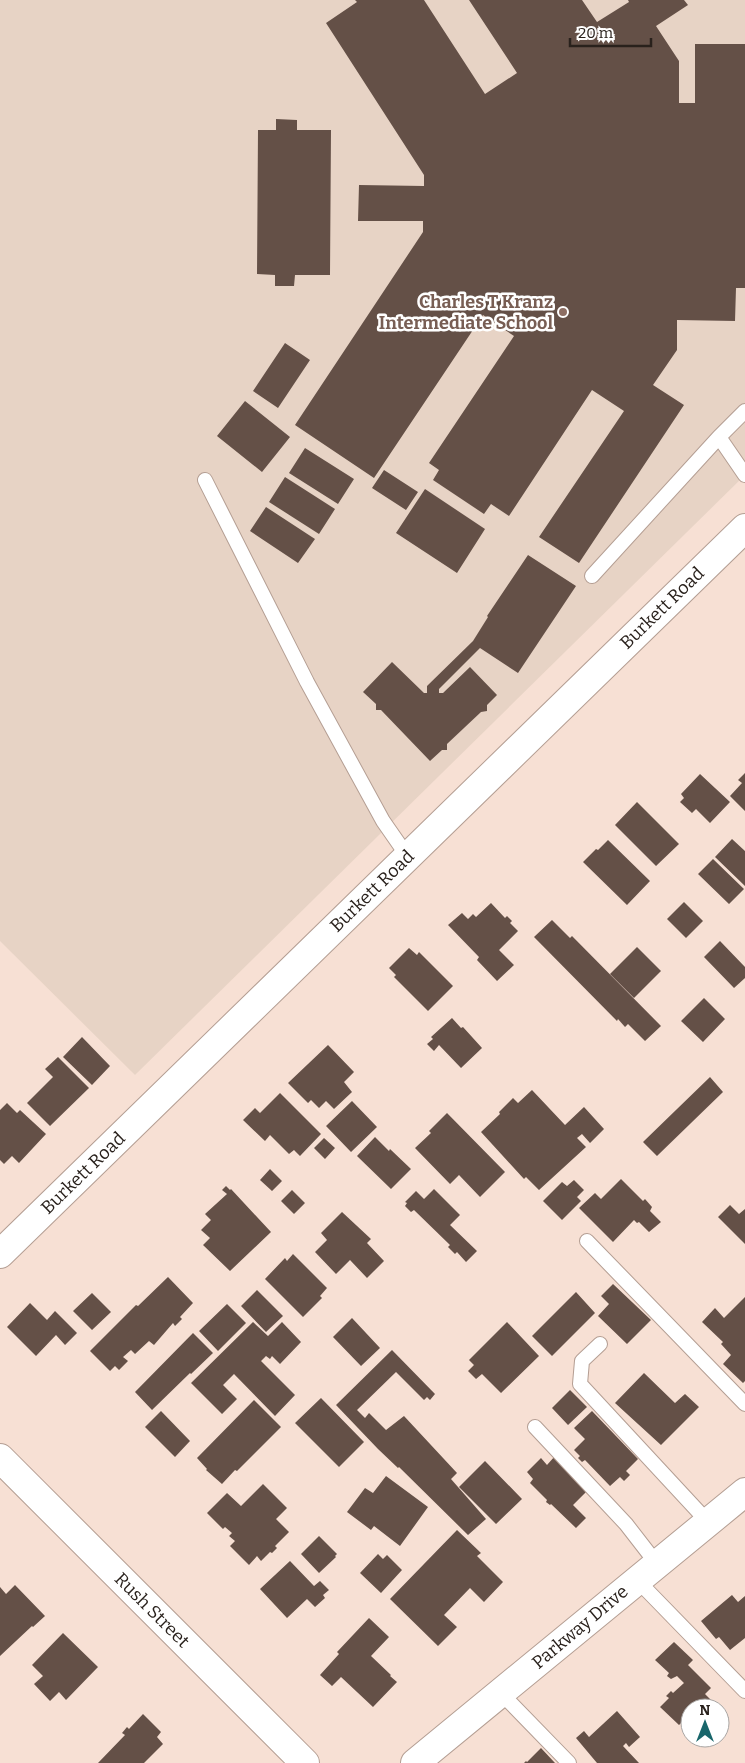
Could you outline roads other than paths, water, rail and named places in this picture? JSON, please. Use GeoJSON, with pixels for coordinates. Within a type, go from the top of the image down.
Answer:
{"type":"FeatureCollection","features":[{"type":"Feature","properties":{"kind":"street","name":"Burkett Road"},"geometry":{"type":"LineString","coordinates":[[0,1254],[745,528]]}},
{"type":"Feature","properties":{"kind":"street","name":"Rush Street"},"geometry":{"type":"LineString","coordinates":[[0,1458],[305,1763]]}},
{"type":"Feature","properties":{"kind":"street","name":"Parkway Drive"},"geometry":{"type":"LineString","coordinates":[[415,1763],[745,1492]]}},
{"type":"Feature","properties":{"kind":"lane"},"geometry":{"type":"LineString","coordinates":[[592,576],[745,411]]}},
{"type":"Feature","properties":{"kind":"lane"},"geometry":{"type":"LineString","coordinates":[[719,437],[745,475]]}},
{"type":"Feature","properties":{"kind":"lane"},"geometry":{"type":"LineString","coordinates":[[205,480],[307,682],[383,821],[408,857]]}},
{"type":"Feature","properties":{"kind":"lane"},"geometry":{"type":"LineString","coordinates":[[587,1242],[745,1404]]}},
{"type":"Feature","properties":{"kind":"lane"},"geometry":{"type":"LineString","coordinates":[[600,1344],[582,1361],[580,1384],[708,1522]]}},
{"type":"Feature","properties":{"kind":"lane"},"geometry":{"type":"LineString","coordinates":[[535,1427],[626,1524],[647,1572],[745,1691]]}},
{"type":"Feature","properties":{"kind":"lane"},"geometry":{"type":"LineString","coordinates":[[501,1692],[569,1763]]}},
{"type":"Feature","properties":{"kind":"place","name":"Charles T Kranz Intermediate School"},"geometry":{"type":"Point","coordinates":[563,312]}}]}
